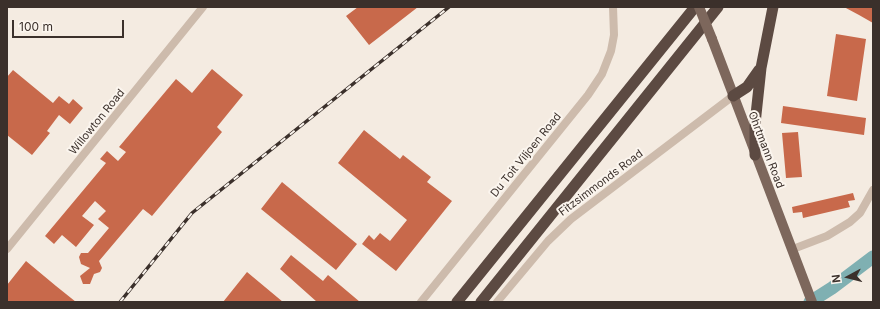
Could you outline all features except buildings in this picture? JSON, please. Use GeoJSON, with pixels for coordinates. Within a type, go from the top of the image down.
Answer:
{"type":"FeatureCollection","features":[{"type":"Feature","properties":{"kind":"highway"},"geometry":{"type":"LineString","coordinates":[[457,302],[695,7]]}},
{"type":"Feature","properties":{"kind":"highway"},"geometry":{"type":"LineString","coordinates":[[481,302],[718,7]]}},
{"type":"Feature","properties":{"kind":"highway"},"geometry":{"type":"LineString","coordinates":[[755,155],[755,124],[761,68],[773,7]]}},
{"type":"Feature","properties":{"kind":"highway"},"geometry":{"type":"LineString","coordinates":[[732,96],[747,87],[761,68]]}},
{"type":"Feature","properties":{"kind":"main road","name":"Ohrtmann Road"},"geometry":{"type":"LineString","coordinates":[[699,7],[755,155],[793,248],[812,302]]}},
{"type":"Feature","properties":{"kind":"street","name":"Willowton Road"},"geometry":{"type":"LineString","coordinates":[[7,250],[203,7]]}},
{"type":"Feature","properties":{"kind":"street","name":"Du Toit Viljoen Road"},"geometry":{"type":"LineString","coordinates":[[421,302],[588,95],[602,74],[612,51],[614,35],[613,7]]}},
{"type":"Feature","properties":{"kind":"street","name":"Fitzsimmonds Road"},"geometry":{"type":"LineString","coordinates":[[497,302],[548,240],[571,219],[732,96]]}},
{"type":"Feature","properties":{"kind":"street"},"geometry":{"type":"LineString","coordinates":[[793,248],[827,236],[850,222],[860,213],[873,190]]}},
{"type":"Feature","properties":{"kind":"waterway"},"geometry":{"type":"LineString","coordinates":[[810,302],[832,288],[873,257]]}},
{"type":"Feature","properties":{"kind":"railway"},"geometry":{"type":"LineString","coordinates":[[120,302],[192,213],[449,7]]}}]}
